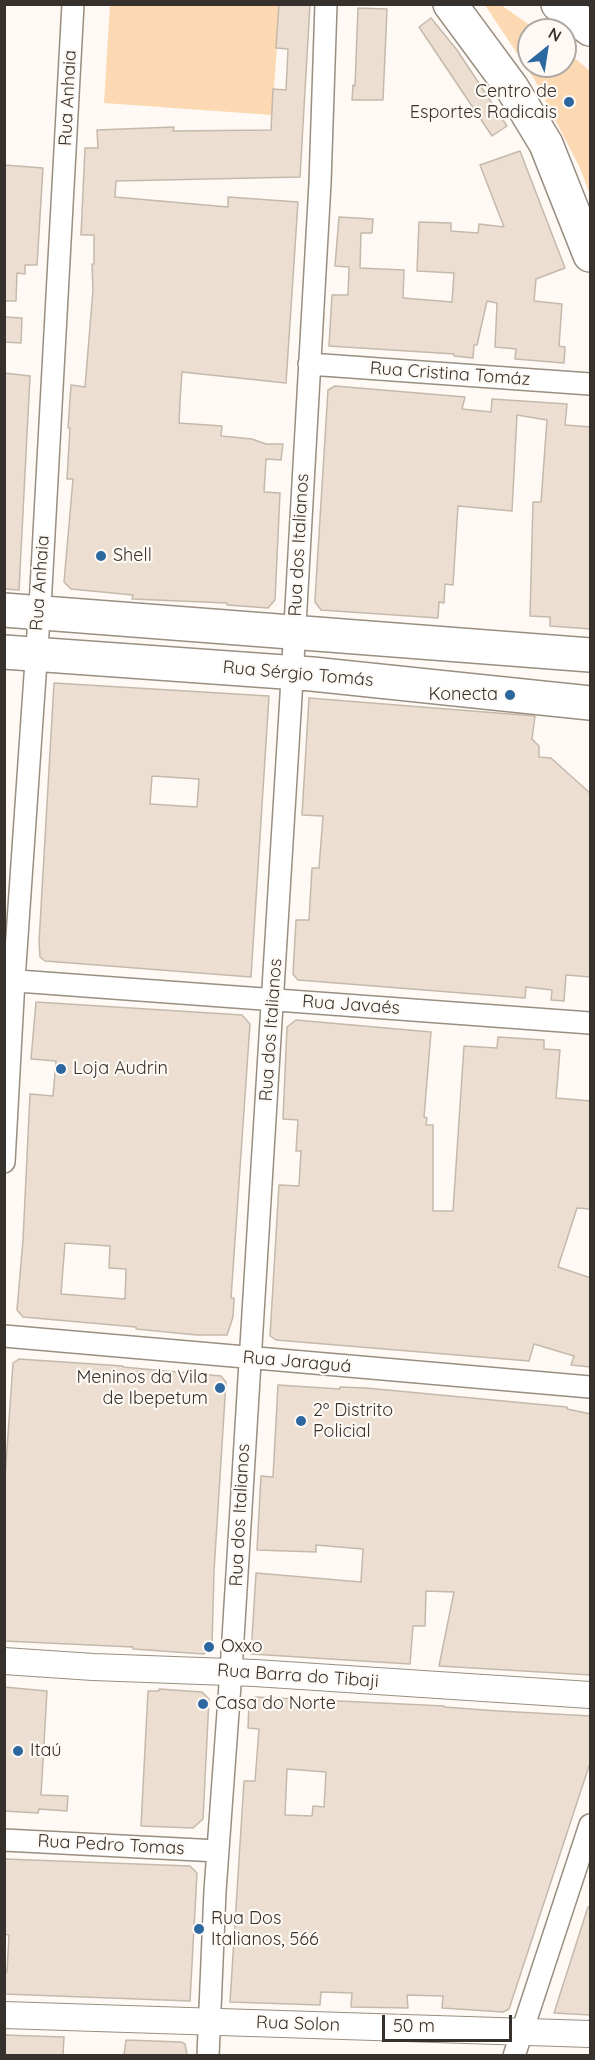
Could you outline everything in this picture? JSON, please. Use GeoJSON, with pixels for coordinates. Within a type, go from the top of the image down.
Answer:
{"type":"FeatureCollection","features":[{"type":"Feature","properties":{"kind":"main road"},"geometry":{"type":"LineString","coordinates":[[450,4],[512,88],[546,144],[591,255]]}},
{"type":"Feature","properties":{"kind":"main road"},"geometry":{"type":"LineString","coordinates":[[558,4],[591,29]]}},
{"type":"Feature","properties":{"kind":"main road"},"geometry":{"type":"LineString","coordinates":[[4,610],[591,655]]}},
{"type":"Feature","properties":{"kind":"main road","name":"Rua Sérgio Tomás"},"geometry":{"type":"LineString","coordinates":[[20,653],[292,672],[591,703]]}},
{"type":"Feature","properties":{"kind":"street","name":"Rua Anhaia"},"geometry":{"type":"LineString","coordinates":[[4,1162],[20,653],[39,612],[73,4]]}},
{"type":"Feature","properties":{"kind":"street","name":"Rua dos Italianos"},"geometry":{"type":"LineString","coordinates":[[208,2055],[218,1851],[292,672],[320,183],[326,4]]}},
{"type":"Feature","properties":{"kind":"street","name":"Rua Cristina Tomáz"},"geometry":{"type":"LineString","coordinates":[[309,364],[591,384]]}},
{"type":"Feature","properties":{"kind":"street","name":"Rua Javaés"},"geometry":{"type":"LineString","coordinates":[[9,980],[591,1023]]}},
{"type":"Feature","properties":{"kind":"street","name":"Rua Jaraguá"},"geometry":{"type":"LineString","coordinates":[[4,1336],[591,1387]]}},
{"type":"Feature","properties":{"kind":"street","name":"Rua Barra do Tibaji"},"geometry":{"type":"LineString","coordinates":[[4,1661],[93,1667],[231,1671],[591,1695]]}},
{"type":"Feature","properties":{"kind":"street"},"geometry":{"type":"LineString","coordinates":[[514,2055],[591,1825]]}},
{"type":"Feature","properties":{"kind":"street","name":"Rua Pedro Tomas"},"geometry":{"type":"LineString","coordinates":[[4,1840],[218,1851]]}},
{"type":"Feature","properties":{"kind":"street","name":"Rua Solon"},"geometry":{"type":"LineString","coordinates":[[4,2015],[591,2034]]}},
{"type":"Feature","properties":{"kind":"shaded area"},"geometry":{"type":"Polygon","coordinates":[[[110,5],[280,5],[272,115],[104,103],[110,5]]]}},
{"type":"Feature","properties":{"kind":"shaded area","name":"Centro de Esportes Radicais"},"geometry":{"type":"Polygon","coordinates":[[[485,5],[501,5],[520,18],[517,18],[517,53],[485,5]]]}},
{"type":"Feature","properties":{"kind":"shaded area","name":"Centro de Esportes Radicais"},"geometry":{"type":"Polygon","coordinates":[[[577,60],[590,71],[590,195],[580,168],[534,79],[577,78],[577,60]]]}},
{"type":"Feature","properties":{"kind":"building"},"geometry":{"type":"Polygon","coordinates":[[[279,4],[310,4],[300,177],[116,181],[115,197],[228,207],[228,197],[298,202],[286,383],[182,372],[180,402],[179,423],[222,426],[221,436],[252,439],[266,444],[283,444],[281,460],[266,459],[264,492],[280,493],[275,600],[268,608],[227,605],[227,603],[132,599],[133,595],[71,589],[64,582],[73,479],[67,479],[69,413],[71,385],[85,387],[93,290],[92,264],[94,264],[94,235],[81,235],[85,148],[98,148],[97,130],[174,127],[173,131],[271,130],[273,89],[286,90],[288,49],[276,48],[279,4]]]}},
{"type":"Feature","properties":{"kind":"building"},"geometry":{"type":"Polygon","coordinates":[[[358,8],[387,9],[383,100],[352,100],[353,85],[355,86],[358,8]]]}},
{"type":"Feature","properties":{"kind":"building"},"geometry":{"type":"Polygon","coordinates":[[[431,18],[457,50],[507,126],[492,136],[419,27],[431,18]]]}},
{"type":"Feature","properties":{"kind":"building"},"geometry":{"type":"Polygon","coordinates":[[[520,151],[565,268],[536,279],[534,301],[562,304],[559,346],[565,347],[564,363],[515,359],[516,349],[495,347],[497,303],[487,301],[477,345],[474,345],[473,358],[454,356],[454,354],[329,346],[332,295],[348,295],[349,267],[335,266],[339,217],[373,219],[372,233],[361,233],[360,268],[404,270],[403,298],[452,302],[454,273],[417,271],[419,222],[451,223],[451,231],[478,233],[479,224],[504,227],[480,165],[520,151]]]}},
{"type":"Feature","properties":{"kind":"building"},"geometry":{"type":"Polygon","coordinates":[[[4,165],[43,168],[37,265],[25,265],[25,274],[17,273],[16,301],[4,301],[4,165]]]}},
{"type":"Feature","properties":{"kind":"building"},"geometry":{"type":"Polygon","coordinates":[[[4,317],[22,318],[21,343],[4,342],[4,317]]]}},
{"type":"Feature","properties":{"kind":"building"},"geometry":{"type":"Polygon","coordinates":[[[4,373],[30,376],[19,590],[4,589],[4,373]]]}},
{"type":"Feature","properties":{"kind":"building"},"geometry":{"type":"Polygon","coordinates":[[[335,386],[465,397],[462,409],[491,412],[492,399],[567,404],[565,425],[591,427],[591,629],[550,626],[550,617],[530,616],[533,502],[541,502],[547,420],[517,415],[512,511],[458,506],[453,585],[445,584],[444,603],[439,602],[438,618],[321,610],[315,599],[328,390],[335,386]]]}},
{"type":"Feature","properties":{"kind":"building"},"geometry":{"type":"Polygon","coordinates":[[[54,683],[269,696],[251,977],[45,961],[40,957],[54,683]],[[152,776],[150,804],[197,807],[199,779],[152,776]]]}},
{"type":"Feature","properties":{"kind":"building"},"geometry":{"type":"Polygon","coordinates":[[[309,698],[535,716],[532,739],[539,746],[539,757],[551,758],[591,794],[591,977],[566,975],[564,1001],[551,1000],[552,990],[526,987],[525,998],[298,980],[293,974],[296,920],[309,920],[312,868],[319,868],[323,816],[302,815],[309,698]]]}},
{"type":"Feature","properties":{"kind":"building"},"geometry":{"type":"Polygon","coordinates":[[[36,1002],[242,1015],[250,1024],[231,1298],[234,1298],[233,1317],[227,1335],[197,1335],[23,1317],[17,1310],[30,1094],[53,1096],[56,1061],[31,1059],[36,1002]],[[65,1243],[61,1294],[125,1299],[126,1269],[109,1268],[110,1246],[65,1243]]]}},
{"type":"Feature","properties":{"kind":"building"},"geometry":{"type":"Polygon","coordinates":[[[296,1020],[431,1032],[424,1117],[427,1118],[426,1125],[433,1125],[433,1211],[453,1211],[464,1046],[497,1048],[498,1037],[544,1040],[544,1049],[560,1050],[556,1098],[591,1101],[591,1209],[577,1208],[558,1267],[591,1278],[591,1367],[571,1365],[574,1356],[534,1344],[529,1361],[276,1340],[270,1336],[279,1185],[299,1186],[301,1151],[296,1151],[298,1120],[283,1119],[287,1027],[296,1020]]]}},
{"type":"Feature","properties":{"kind":"building"},"geometry":{"type":"Polygon","coordinates":[[[19,1359],[221,1376],[226,1382],[214,1571],[212,1646],[204,1654],[133,1649],[133,1647],[4,1641],[4,1492],[13,1363],[19,1359]]]}},
{"type":"Feature","properties":{"kind":"building"},"geometry":{"type":"Polygon","coordinates":[[[278,1385],[340,1389],[340,1387],[366,1388],[567,1407],[567,1409],[591,1414],[591,1675],[439,1666],[454,1592],[426,1591],[425,1626],[413,1626],[410,1664],[251,1654],[256,1573],[361,1582],[363,1549],[316,1545],[316,1552],[257,1550],[261,1476],[273,1477],[278,1385]]]}},
{"type":"Feature","properties":{"kind":"building"},"geometry":{"type":"Polygon","coordinates":[[[4,1687],[47,1691],[41,1795],[68,1796],[67,1811],[39,1809],[38,1813],[4,1811],[4,1687]]]}},
{"type":"Feature","properties":{"kind":"building"},"geometry":{"type":"Polygon","coordinates":[[[159,1689],[202,1692],[209,1699],[203,1819],[193,1828],[141,1826],[148,1691],[159,1691],[159,1689]]]}},
{"type":"Feature","properties":{"kind":"building"},"geometry":{"type":"Polygon","coordinates":[[[255,1697],[591,1716],[591,1760],[509,2009],[503,2012],[442,2008],[443,1996],[407,1995],[408,2008],[351,2007],[352,1993],[321,1992],[320,2005],[230,2002],[244,1781],[255,1781],[259,1729],[248,1728],[249,1702],[255,1697]],[[287,1769],[285,1815],[312,1816],[313,1806],[324,1807],[326,1772],[287,1769]]]}},
{"type":"Feature","properties":{"kind":"building"},"geometry":{"type":"Polygon","coordinates":[[[4,1859],[190,1866],[197,1873],[190,2001],[4,1994],[4,1972],[7,1972],[9,1935],[4,1934],[4,1859]]]}},
{"type":"Feature","properties":{"kind":"building"},"geometry":{"type":"Polygon","coordinates":[[[588,1907],[591,1907],[591,2015],[554,2013],[588,1907]]]}},
{"type":"Feature","properties":{"kind":"building"},"geometry":{"type":"Polygon","coordinates":[[[4,2035],[64,2037],[63,2055],[4,2055],[4,2035]]]}},
{"type":"Feature","properties":{"kind":"building"},"geometry":{"type":"Polygon","coordinates":[[[126,2040],[181,2042],[185,2044],[187,2055],[124,2055],[126,2040]]]}},
{"type":"Feature","properties":{"kind":"place","name":"Centro de Esportes Radicais"},"geometry":{"type":"Point","coordinates":[569,102]}},
{"type":"Feature","properties":{"kind":"place","name":"Shell"},"geometry":{"type":"Point","coordinates":[101,556]}},
{"type":"Feature","properties":{"kind":"place","name":"Konecta"},"geometry":{"type":"Point","coordinates":[510,695]}},
{"type":"Feature","properties":{"kind":"place","name":"Loja Audrin"},"geometry":{"type":"Point","coordinates":[61,1069]}},
{"type":"Feature","properties":{"kind":"place","name":"Meninos da Vila de Ibepetum"},"geometry":{"type":"Point","coordinates":[220,1388]}},
{"type":"Feature","properties":{"kind":"place","name":"2º Distrito Policial"},"geometry":{"type":"Point","coordinates":[301,1421]}},
{"type":"Feature","properties":{"kind":"place","name":"Oxxo"},"geometry":{"type":"Point","coordinates":[209,1647]}},
{"type":"Feature","properties":{"kind":"place","name":"Casa do Norte"},"geometry":{"type":"Point","coordinates":[203,1704]}},
{"type":"Feature","properties":{"kind":"place","name":"Itaú"},"geometry":{"type":"Point","coordinates":[18,1751]}},
{"type":"Feature","properties":{"kind":"place","name":"Rua Dos Italianos, 566"},"geometry":{"type":"Point","coordinates":[199,1929]}}]}
